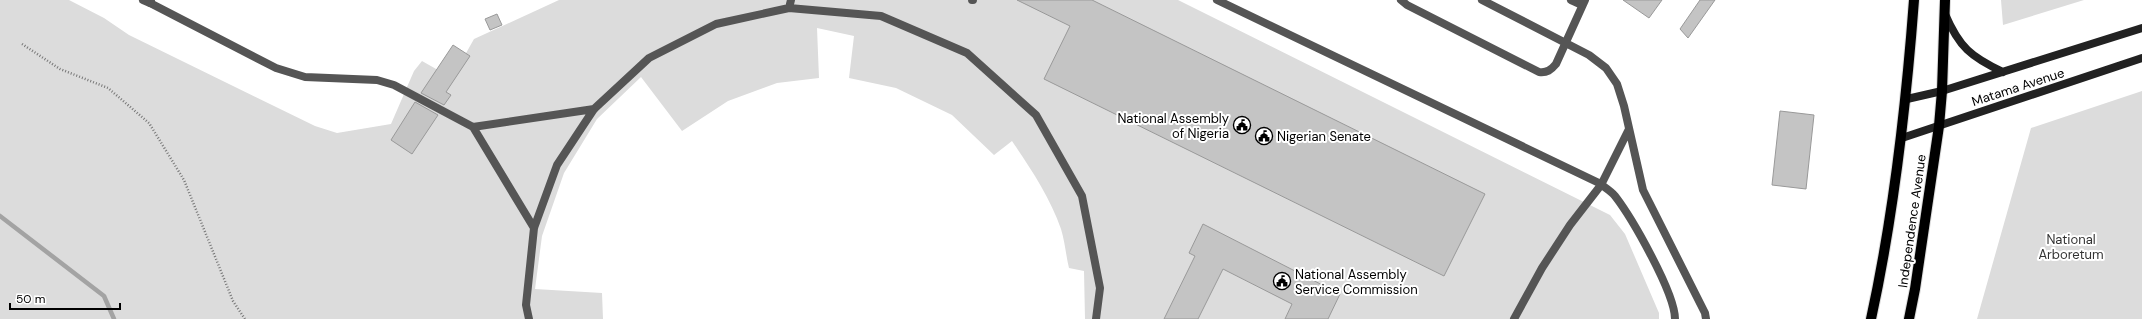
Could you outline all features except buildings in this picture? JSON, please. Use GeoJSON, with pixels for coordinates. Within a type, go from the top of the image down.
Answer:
{"type":"FeatureCollection","features":[{"type":"Feature","properties":{"kind":"main road","name":"Independence Avenue"},"geometry":{"type":"LineString","coordinates":[[1871,319],[1880,279],[1902,138],[1907,99],[1914,0]]}},
{"type":"Feature","properties":{"kind":"main road","name":"Independence Avenue"},"geometry":{"type":"LineString","coordinates":[[1909,319],[1915,289],[1939,126],[1942,91],[1945,0]]}},
{"type":"Feature","properties":{"kind":"main road"},"geometry":{"type":"LineString","coordinates":[[1945,13],[1954,35],[1965,48],[1980,61],[2003,72]]}},
{"type":"Feature","properties":{"kind":"main road","name":"Matama Avenue"},"geometry":{"type":"LineString","coordinates":[[1907,99],[1942,91],[2142,28]]}},
{"type":"Feature","properties":{"kind":"main road","name":"Matama Avenue"},"geometry":{"type":"LineString","coordinates":[[1902,138],[2142,58]]}},
{"type":"Feature","properties":{"kind":"lane"},"geometry":{"type":"LineString","coordinates":[[1217,0],[1601,185],[1614,195],[1628,214],[1668,291],[1675,312],[1675,319]]}},
{"type":"Feature","properties":{"kind":"lane"},"geometry":{"type":"LineString","coordinates":[[1401,0],[1407,5],[1539,72],[1551,70],[1584,3],[1571,0]]}},
{"type":"Feature","properties":{"kind":"lane"},"geometry":{"type":"LineString","coordinates":[[1482,0],[1589,55],[1606,68],[1617,84],[1624,106],[1643,190],[1705,313],[1706,319]]}},
{"type":"Feature","properties":{"kind":"lane"},"geometry":{"type":"LineString","coordinates":[[148,1],[276,68],[305,77],[377,80],[394,85],[473,127],[534,228]]}},
{"type":"Feature","properties":{"kind":"lane"},"geometry":{"type":"LineString","coordinates":[[529,319],[526,305],[534,228],[557,165],[594,109],[649,58],[716,24],[790,4],[881,16],[967,53],[1036,115],[1082,196],[1100,288],[1096,319]]}},
{"type":"Feature","properties":{"kind":"lane"},"geometry":{"type":"LineString","coordinates":[[473,127],[594,109]]}},
{"type":"Feature","properties":{"kind":"lane"},"geometry":{"type":"LineString","coordinates":[[1514,319],[1542,268],[1570,225],[1601,185],[1629,129]]}},
{"type":"Feature","properties":{"kind":"path"},"geometry":{"type":"LineString","coordinates":[[22,44],[60,68],[108,88],[149,123],[184,180],[233,301],[245,319]]}},
{"type":"Feature","properties":{"kind":"green space"},"geometry":{"type":"Polygon","coordinates":[[[0,0],[69,0],[104,18],[129,35],[315,126],[337,133],[391,124],[414,71],[422,61],[452,78],[474,39],[559,0],[1178,0],[1610,215],[1625,234],[1659,313],[1659,319],[1085,319],[1084,271],[1069,268],[1064,239],[1057,217],[1046,194],[1012,141],[994,155],[952,115],[896,88],[849,78],[854,36],[817,28],[819,78],[777,83],[728,101],[682,131],[641,77],[597,119],[564,173],[542,236],[535,289],[602,293],[603,319],[0,319],[0,0]]]}},
{"type":"Feature","properties":{"kind":"green space"},"geometry":{"type":"Polygon","coordinates":[[[2001,0],[2084,0],[2003,25],[2001,0]]]}},
{"type":"Feature","properties":{"kind":"green space","name":"National Arboretum"},"geometry":{"type":"Polygon","coordinates":[[[2142,91],[2142,319],[1977,319],[2031,128],[2142,91]]]}},
{"type":"Feature","properties":{"kind":"waterway"},"geometry":{"type":"LineString","coordinates":[[0,216],[104,296],[114,319]]}},
{"type":"Feature","properties":{"kind":"place","name":"National Assembly of Nigeria"},"geometry":{"type":"Point","coordinates":[1242,125]}},
{"type":"Feature","properties":{"kind":"place","name":"Nigerian Senate"},"geometry":{"type":"Point","coordinates":[1264,136]}},
{"type":"Feature","properties":{"kind":"place","name":"National Assembly Service Commission"},"geometry":{"type":"Point","coordinates":[1282,281]}}]}
